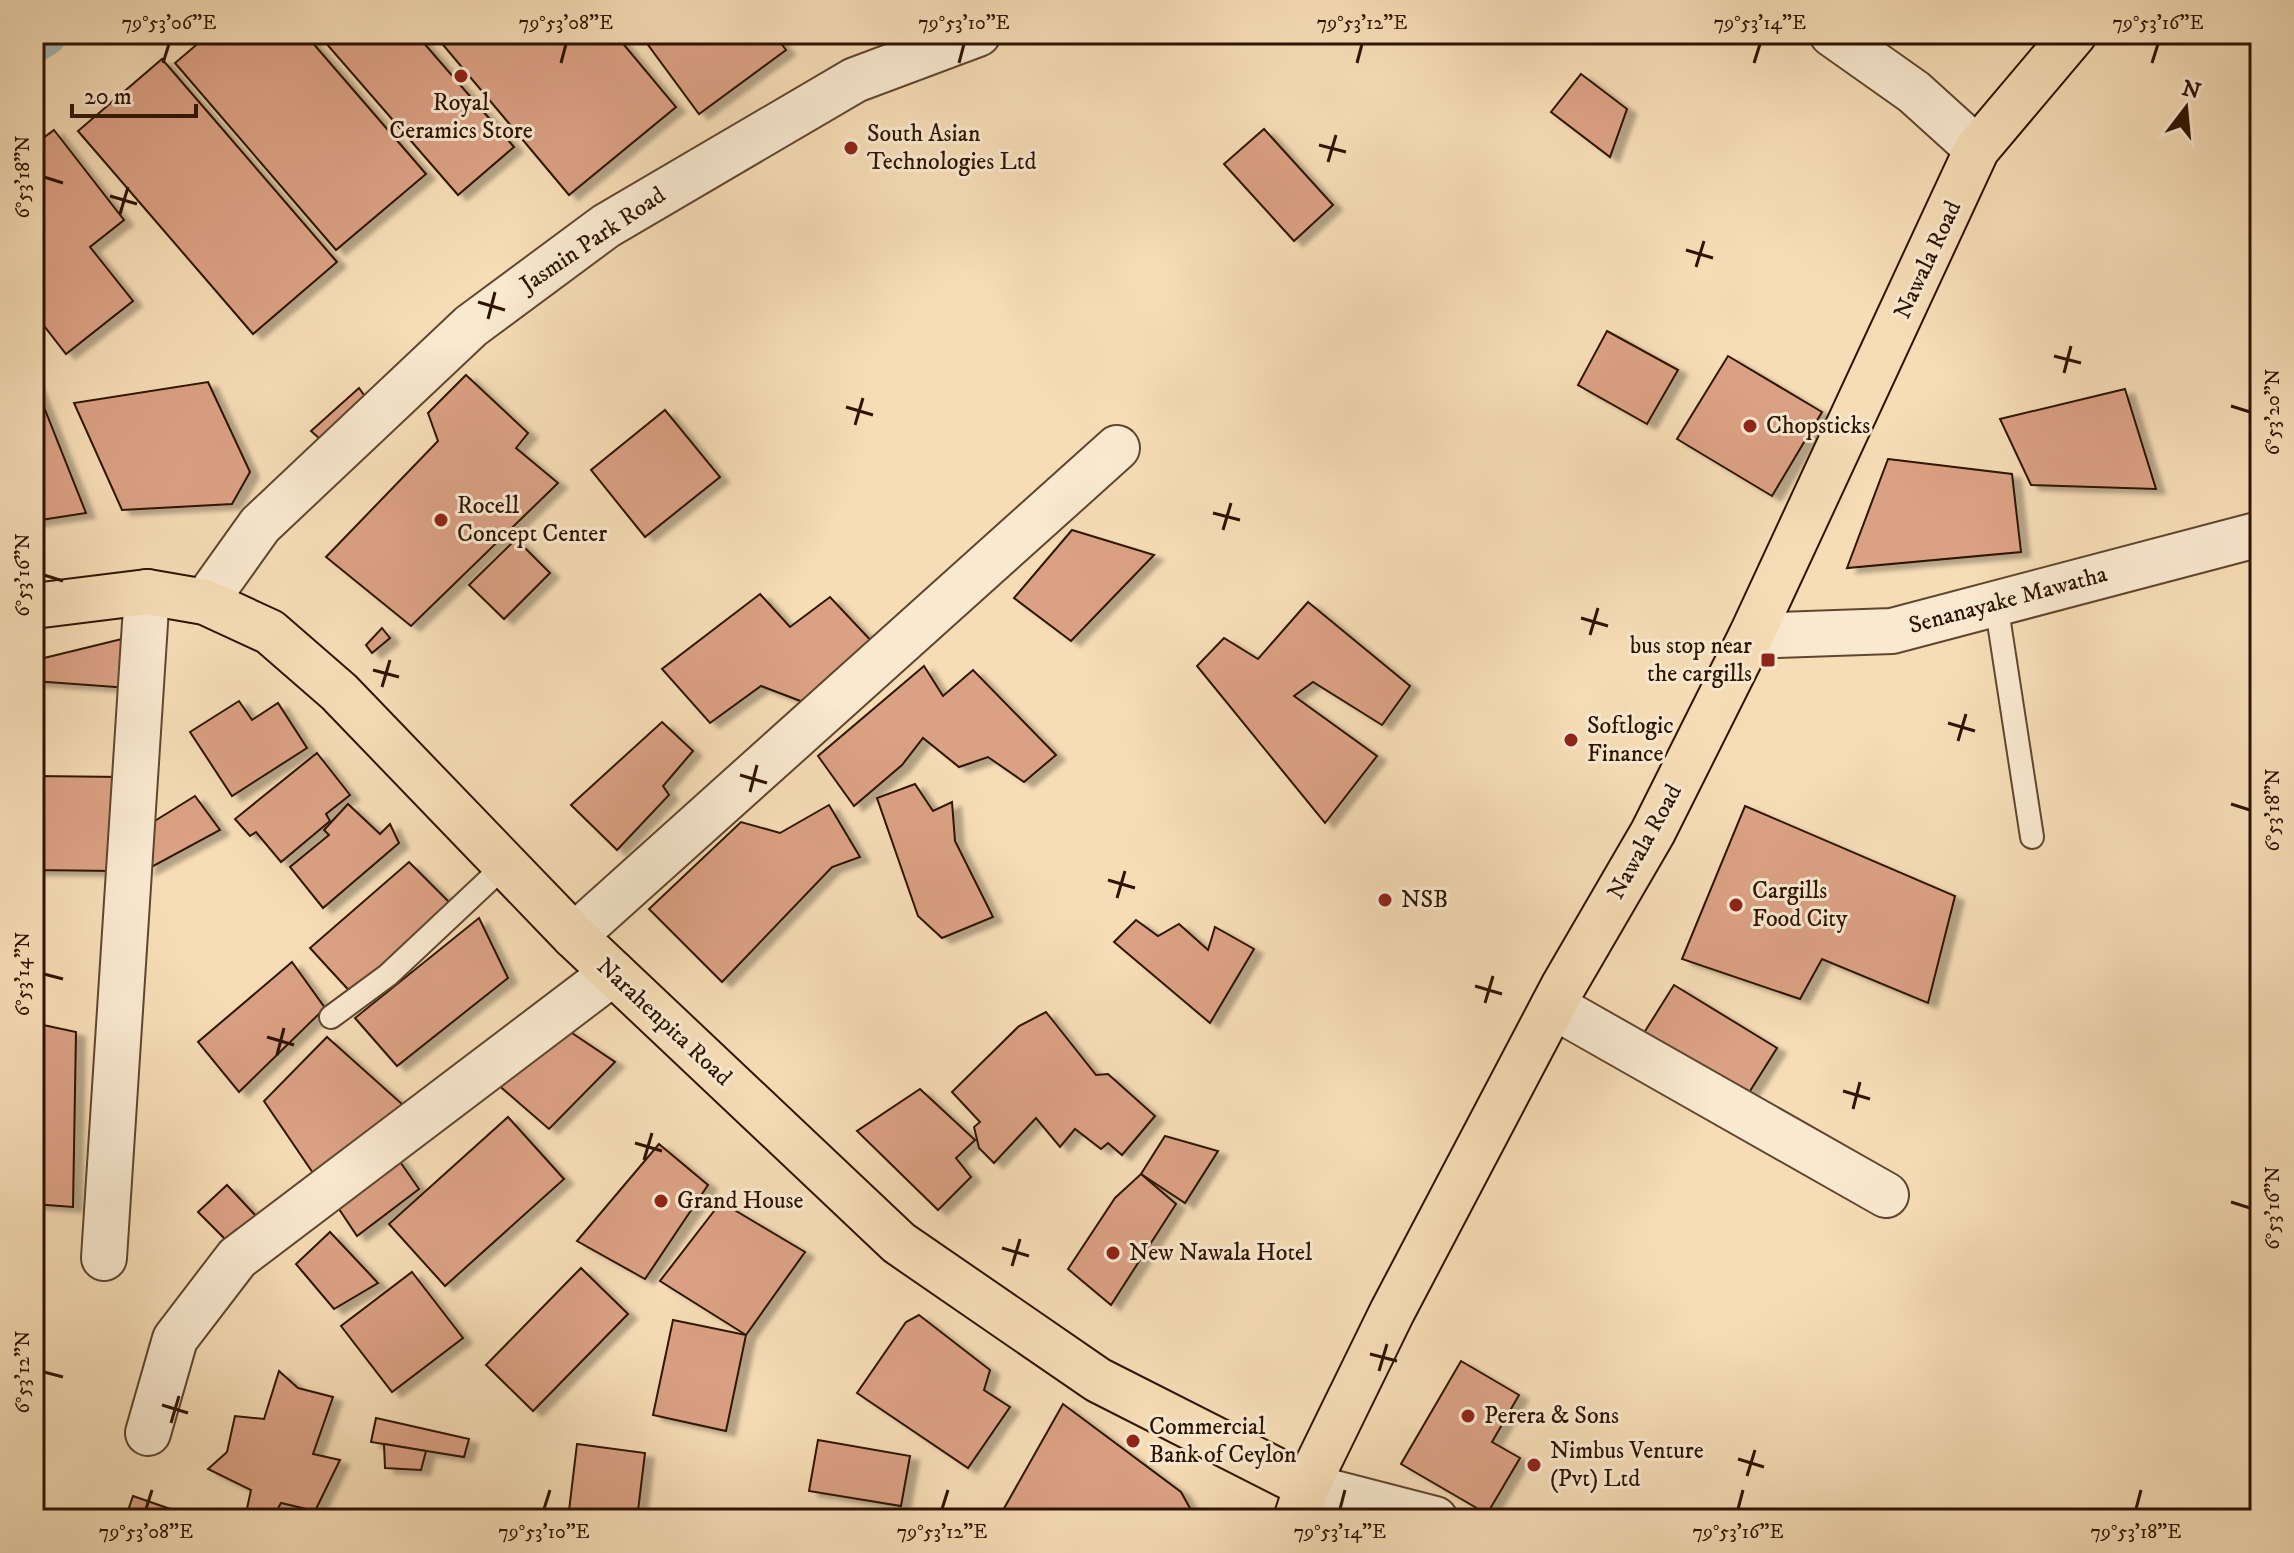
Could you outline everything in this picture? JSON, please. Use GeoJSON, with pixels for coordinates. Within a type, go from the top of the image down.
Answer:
{"type":"FeatureCollection","features":[{"type":"Feature","properties":{"kind":"main road","name":"Nawala Road"},"geometry":{"type":"LineString","coordinates":[[1302,1503],[1392,1312],[1553,1006],[1653,832],[1751,636],[1977,149],[2074,34]]}},
{"type":"Feature","properties":{"kind":"main road","name":"Narahenpita Road"},"geometry":{"type":"LineString","coordinates":[[34,606],[147,592],[205,602],[270,632],[339,692],[574,936],[899,1243],[1098,1380],[1302,1503]]}},
{"type":"Feature","properties":{"kind":"street","name":"Jasmin Park Road"},"geometry":{"type":"LineString","coordinates":[[205,602],[260,525],[471,326],[606,226],[855,80],[978,34]]}},
{"type":"Feature","properties":{"kind":"street"},"geometry":{"type":"LineString","coordinates":[[1832,34],[1914,92],[1977,149]]}},
{"type":"Feature","properties":{"kind":"street"},"geometry":{"type":"LineString","coordinates":[[574,936],[1117,448]]}},
{"type":"Feature","properties":{"kind":"street","name":"Senanayake Mawatha"},"geometry":{"type":"LineString","coordinates":[[1751,636],[1892,631],[2260,534]]}},
{"type":"Feature","properties":{"kind":"street"},"geometry":{"type":"LineString","coordinates":[[104,1258],[147,592]]}},
{"type":"Feature","properties":{"kind":"street"},"geometry":{"type":"LineString","coordinates":[[148,1433],[175,1339],[237,1258],[613,973]]}},
{"type":"Feature","properties":{"kind":"street"},"geometry":{"type":"LineString","coordinates":[[1553,1006],[1886,1195]]}},
{"type":"Feature","properties":{"kind":"street"},"geometry":{"type":"LineString","coordinates":[[1302,1503],[1435,1519]]}},
{"type":"Feature","properties":{"kind":"lane"},"geometry":{"type":"LineString","coordinates":[[1996,603],[2032,837]]}},
{"type":"Feature","properties":{"kind":"lane"},"geometry":{"type":"LineString","coordinates":[[331,1017],[388,975],[505,865]]}},
{"type":"Feature","properties":{"kind":"building"},"geometry":{"type":"Polygon","coordinates":[[[209,34],[305,34],[426,174],[336,250],[175,63],[209,34]]]}},
{"type":"Feature","properties":{"kind":"building"},"geometry":{"type":"Polygon","coordinates":[[[318,34],[416,34],[514,147],[458,195],[318,34]]]}},
{"type":"Feature","properties":{"kind":"building"},"geometry":{"type":"Polygon","coordinates":[[[434,34],[615,34],[676,107],[569,195],[434,34]]]}},
{"type":"Feature","properties":{"kind":"building"},"geometry":{"type":"Polygon","coordinates":[[[640,34],[774,34],[786,50],[699,114],[640,34]]]}},
{"type":"Feature","properties":{"kind":"building"},"geometry":{"type":"Polygon","coordinates":[[[162,59],[337,262],[253,334],[78,131],[162,59]]]}},
{"type":"Feature","properties":{"kind":"building"},"geometry":{"type":"Polygon","coordinates":[[[1581,74],[1627,109],[1610,157],[1551,112],[1581,74]]]}},
{"type":"Feature","properties":{"kind":"building"},"geometry":{"type":"Polygon","coordinates":[[[1264,129],[1333,205],[1294,241],[1224,164],[1264,129]]]}},
{"type":"Feature","properties":{"kind":"building"},"geometry":{"type":"Polygon","coordinates":[[[54,130],[124,220],[90,247],[133,301],[66,354],[34,313],[34,283],[42,277],[34,268],[34,145],[54,130]]]}},
{"type":"Feature","properties":{"kind":"building"},"geometry":{"type":"Polygon","coordinates":[[[1607,331],[1678,370],[1647,424],[1578,385],[1607,331]]]}},
{"type":"Feature","properties":{"kind":"building","name":"Chopsticks"},"geometry":{"type":"Polygon","coordinates":[[[1728,356],[1822,412],[1772,496],[1677,439],[1728,356]]]}},
{"type":"Feature","properties":{"kind":"building","name":"Rocell Concept Center"},"geometry":{"type":"Polygon","coordinates":[[[466,375],[528,433],[516,448],[558,483],[411,626],[326,557],[438,441],[428,413],[466,375]]]}},
{"type":"Feature","properties":{"kind":"building"},"geometry":{"type":"Polygon","coordinates":[[[34,382],[86,513],[34,521],[34,382]]]}},
{"type":"Feature","properties":{"kind":"building"},"geometry":{"type":"Polygon","coordinates":[[[208,382],[250,472],[232,504],[122,510],[74,403],[208,382]]]}},
{"type":"Feature","properties":{"kind":"building"},"geometry":{"type":"Polygon","coordinates":[[[359,388],[369,402],[321,440],[311,431],[359,388]]]}},
{"type":"Feature","properties":{"kind":"building"},"geometry":{"type":"Polygon","coordinates":[[[2125,389],[2156,489],[2031,485],[2000,419],[2125,389]]]}},
{"type":"Feature","properties":{"kind":"building"},"geometry":{"type":"Polygon","coordinates":[[[665,410],[720,477],[645,537],[591,470],[665,410]]]}},
{"type":"Feature","properties":{"kind":"building"},"geometry":{"type":"Polygon","coordinates":[[[1888,459],[2012,474],[2021,552],[1847,568],[1888,459]]]}},
{"type":"Feature","properties":{"kind":"building"},"geometry":{"type":"Polygon","coordinates":[[[1072,530],[1154,555],[1071,641],[1014,598],[1072,530]]]}},
{"type":"Feature","properties":{"kind":"building"},"geometry":{"type":"Polygon","coordinates":[[[516,539],[550,573],[504,619],[469,585],[516,539]]]}},
{"type":"Feature","properties":{"kind":"building"},"geometry":{"type":"Polygon","coordinates":[[[760,594],[790,627],[830,597],[876,646],[811,705],[761,686],[710,723],[662,669],[760,594]]]}},
{"type":"Feature","properties":{"kind":"building"},"geometry":{"type":"Polygon","coordinates":[[[1308,602],[1410,686],[1382,725],[1313,682],[1294,696],[1377,756],[1325,823],[1197,666],[1224,638],[1258,659],[1308,602]]]}},
{"type":"Feature","properties":{"kind":"building"},"geometry":{"type":"Polygon","coordinates":[[[382,628],[390,638],[372,653],[366,645],[382,628]]]}},
{"type":"Feature","properties":{"kind":"building"},"geometry":{"type":"Polygon","coordinates":[[[134,636],[129,688],[34,681],[34,662],[40,659],[134,636]]]}},
{"type":"Feature","properties":{"kind":"building"},"geometry":{"type":"Polygon","coordinates":[[[924,666],[943,696],[973,670],[1056,755],[1024,782],[988,757],[959,767],[923,738],[902,765],[854,806],[818,756],[924,666]]]}},
{"type":"Feature","properties":{"kind":"building"},"geometry":{"type":"Polygon","coordinates":[[[239,701],[252,720],[278,703],[307,748],[232,796],[190,732],[239,701]]]}},
{"type":"Feature","properties":{"kind":"building"},"geometry":{"type":"Polygon","coordinates":[[[662,722],[693,751],[663,786],[669,795],[617,850],[571,805],[662,722]]]}},
{"type":"Feature","properties":{"kind":"building"},"geometry":{"type":"Polygon","coordinates":[[[317,753],[350,795],[326,814],[330,821],[281,862],[256,832],[250,836],[235,819],[317,753]]]}},
{"type":"Feature","properties":{"kind":"building"},"geometry":{"type":"Polygon","coordinates":[[[35,776],[124,777],[116,871],[34,870],[35,776]]]}},
{"type":"Feature","properties":{"kind":"building"},"geometry":{"type":"Polygon","coordinates":[[[915,784],[933,811],[952,802],[955,841],[993,917],[942,938],[918,916],[877,798],[915,784]]]}},
{"type":"Feature","properties":{"kind":"building"},"geometry":{"type":"Polygon","coordinates":[[[195,796],[220,830],[146,870],[153,822],[195,796]]]}},
{"type":"Feature","properties":{"kind":"building"},"geometry":{"type":"Polygon","coordinates":[[[348,804],[380,834],[390,824],[399,843],[323,908],[290,867],[329,835],[324,830],[348,804]]]}},
{"type":"Feature","properties":{"kind":"building"},"geometry":{"type":"Polygon","coordinates":[[[829,805],[860,857],[832,867],[722,982],[649,909],[741,822],[780,833],[829,805]]]}},
{"type":"Feature","properties":{"kind":"building"},"geometry":{"type":"Polygon","coordinates":[[[1745,806],[1955,896],[1928,1003],[1822,959],[1800,999],[1682,959],[1745,806]]]}},
{"type":"Feature","properties":{"kind":"building"},"geometry":{"type":"Polygon","coordinates":[[[409,862],[451,904],[355,997],[310,948],[409,862]]]}},
{"type":"Feature","properties":{"kind":"building"},"geometry":{"type":"Polygon","coordinates":[[[479,918],[508,978],[397,1066],[355,1018],[479,918]]]}},
{"type":"Feature","properties":{"kind":"building"},"geometry":{"type":"Polygon","coordinates":[[[1136,920],[1158,936],[1179,924],[1208,950],[1215,927],[1254,949],[1210,1023],[1114,942],[1136,920]]]}},
{"type":"Feature","properties":{"kind":"building"},"geometry":{"type":"Polygon","coordinates":[[[292,962],[325,1008],[239,1092],[198,1042],[292,962]]]}},
{"type":"Feature","properties":{"kind":"building"},"geometry":{"type":"Polygon","coordinates":[[[1674,985],[1777,1048],[1740,1107],[1637,1044],[1674,985]]]}},
{"type":"Feature","properties":{"kind":"building"},"geometry":{"type":"Polygon","coordinates":[[[1046,1012],[1096,1075],[1108,1074],[1155,1116],[1122,1155],[1108,1143],[1101,1149],[1075,1129],[1060,1147],[1036,1118],[994,1163],[979,1148],[974,1127],[980,1122],[952,1092],[1019,1026],[1046,1012]]]}},
{"type":"Feature","properties":{"kind":"building"},"geometry":{"type":"Polygon","coordinates":[[[34,1023],[76,1032],[73,1207],[34,1204],[34,1023]]]}},
{"type":"Feature","properties":{"kind":"building"},"geometry":{"type":"Polygon","coordinates":[[[557,1023],[615,1062],[549,1129],[496,1083],[557,1023]]]}},
{"type":"Feature","properties":{"kind":"building"},"geometry":{"type":"Polygon","coordinates":[[[327,1037],[412,1113],[315,1176],[264,1101],[327,1037]]]}},
{"type":"Feature","properties":{"kind":"building"},"geometry":{"type":"Polygon","coordinates":[[[920,1089],[975,1140],[956,1158],[971,1177],[938,1210],[857,1131],[920,1089]]]}},
{"type":"Feature","properties":{"kind":"building"},"geometry":{"type":"Polygon","coordinates":[[[508,1117],[564,1179],[445,1286],[389,1224],[508,1117]]]}},
{"type":"Feature","properties":{"kind":"building"},"geometry":{"type":"Polygon","coordinates":[[[1165,1136],[1218,1151],[1185,1203],[1141,1174],[1165,1136]]]}},
{"type":"Feature","properties":{"kind":"building"},"geometry":{"type":"Polygon","coordinates":[[[659,1144],[708,1185],[645,1279],[577,1241],[659,1144]]]}},
{"type":"Feature","properties":{"kind":"building"},"geometry":{"type":"Polygon","coordinates":[[[396,1156],[419,1189],[357,1236],[335,1203],[396,1156]]]}},
{"type":"Feature","properties":{"kind":"building","name":"New Nawala Hotel"},"geometry":{"type":"Polygon","coordinates":[[[1141,1174],[1176,1204],[1111,1305],[1068,1269],[1115,1198],[1141,1174]]]}},
{"type":"Feature","properties":{"kind":"building"},"geometry":{"type":"Polygon","coordinates":[[[227,1185],[257,1217],[229,1243],[198,1212],[227,1185]]]}},
{"type":"Feature","properties":{"kind":"building"},"geometry":{"type":"Polygon","coordinates":[[[721,1202],[805,1252],[746,1335],[660,1281],[721,1202]]]}},
{"type":"Feature","properties":{"kind":"building"},"geometry":{"type":"Polygon","coordinates":[[[330,1232],[378,1283],[334,1309],[296,1264],[330,1232]]]}},
{"type":"Feature","properties":{"kind":"building"},"geometry":{"type":"Polygon","coordinates":[[[581,1268],[628,1314],[533,1411],[486,1365],[581,1268]]]}},
{"type":"Feature","properties":{"kind":"building"},"geometry":{"type":"Polygon","coordinates":[[[412,1272],[463,1338],[392,1392],[341,1326],[412,1272]]]}},
{"type":"Feature","properties":{"kind":"building"},"geometry":{"type":"Polygon","coordinates":[[[919,1315],[990,1370],[984,1390],[1010,1407],[968,1468],[857,1393],[906,1322],[919,1315]]]}},
{"type":"Feature","properties":{"kind":"building"},"geometry":{"type":"Polygon","coordinates":[[[673,1320],[746,1335],[726,1431],[653,1415],[673,1320]]]}},
{"type":"Feature","properties":{"kind":"building"},"geometry":{"type":"Polygon","coordinates":[[[1461,1361],[1519,1395],[1492,1442],[1520,1458],[1487,1514],[1401,1464],[1461,1361]]]}},
{"type":"Feature","properties":{"kind":"building"},"geometry":{"type":"Polygon","coordinates":[[[279,1371],[298,1388],[333,1397],[313,1454],[340,1460],[315,1511],[281,1503],[272,1519],[256,1519],[246,1513],[251,1490],[208,1469],[227,1452],[235,1416],[264,1419],[279,1371]]]}},
{"type":"Feature","properties":{"kind":"building"},"geometry":{"type":"Polygon","coordinates":[[[1063,1404],[1181,1492],[1196,1519],[998,1519],[1063,1404]]]}},
{"type":"Feature","properties":{"kind":"building"},"geometry":{"type":"Polygon","coordinates":[[[376,1418],[469,1439],[464,1457],[371,1442],[376,1418]]]}},
{"type":"Feature","properties":{"kind":"building"},"geometry":{"type":"Polygon","coordinates":[[[818,1440],[910,1456],[901,1506],[809,1491],[818,1440]]]}},
{"type":"Feature","properties":{"kind":"building"},"geometry":{"type":"Polygon","coordinates":[[[384,1444],[426,1451],[421,1470],[385,1468],[384,1444]]]}},
{"type":"Feature","properties":{"kind":"building"},"geometry":{"type":"Polygon","coordinates":[[[577,1444],[645,1453],[637,1519],[568,1519],[577,1444]]]}},
{"type":"Feature","properties":{"kind":"building"},"geometry":{"type":"Polygon","coordinates":[[[133,1496],[199,1519],[125,1519],[133,1496]]]}},
{"type":"Feature","properties":{"kind":"waterway"},"geometry":{"type":"LineString","coordinates":[[34,41],[45,34]]}},
{"type":"Feature","properties":{"kind":"place","name":"Royal Ceramics Store"},"geometry":{"type":"Point","coordinates":[461,76]}},
{"type":"Feature","properties":{"kind":"place","name":"South Asian Technologies Ltd"},"geometry":{"type":"Point","coordinates":[851,148]}},
{"type":"Feature","properties":{"kind":"place","name":"Chopsticks"},"geometry":{"type":"Point","coordinates":[1750,426]}},
{"type":"Feature","properties":{"kind":"place","name":"Rocell Concept Center"},"geometry":{"type":"Point","coordinates":[441,520]}},
{"type":"Feature","properties":{"kind":"place","name":"bus stop near the cargills"},"geometry":{"type":"Point","coordinates":[1768,660]}},
{"type":"Feature","properties":{"kind":"place","name":"Softlogic Finance"},"geometry":{"type":"Point","coordinates":[1571,740]}},
{"type":"Feature","properties":{"kind":"place","name":"NSB"},"geometry":{"type":"Point","coordinates":[1385,900]}},
{"type":"Feature","properties":{"kind":"place","name":"Cargills Food City"},"geometry":{"type":"Point","coordinates":[1736,905]}},
{"type":"Feature","properties":{"kind":"place","name":"Grand House"},"geometry":{"type":"Point","coordinates":[661,1201]}},
{"type":"Feature","properties":{"kind":"place","name":"New Nawala Hotel"},"geometry":{"type":"Point","coordinates":[1113,1253]}},
{"type":"Feature","properties":{"kind":"place","name":"Perera & Sons"},"geometry":{"type":"Point","coordinates":[1468,1416]}},
{"type":"Feature","properties":{"kind":"place","name":"Commercial Bank of Ceylon"},"geometry":{"type":"Point","coordinates":[1133,1441]}},
{"type":"Feature","properties":{"kind":"place","name":"Nimbus Venture (Pvt) Ltd"},"geometry":{"type":"Point","coordinates":[1534,1465]}}]}
